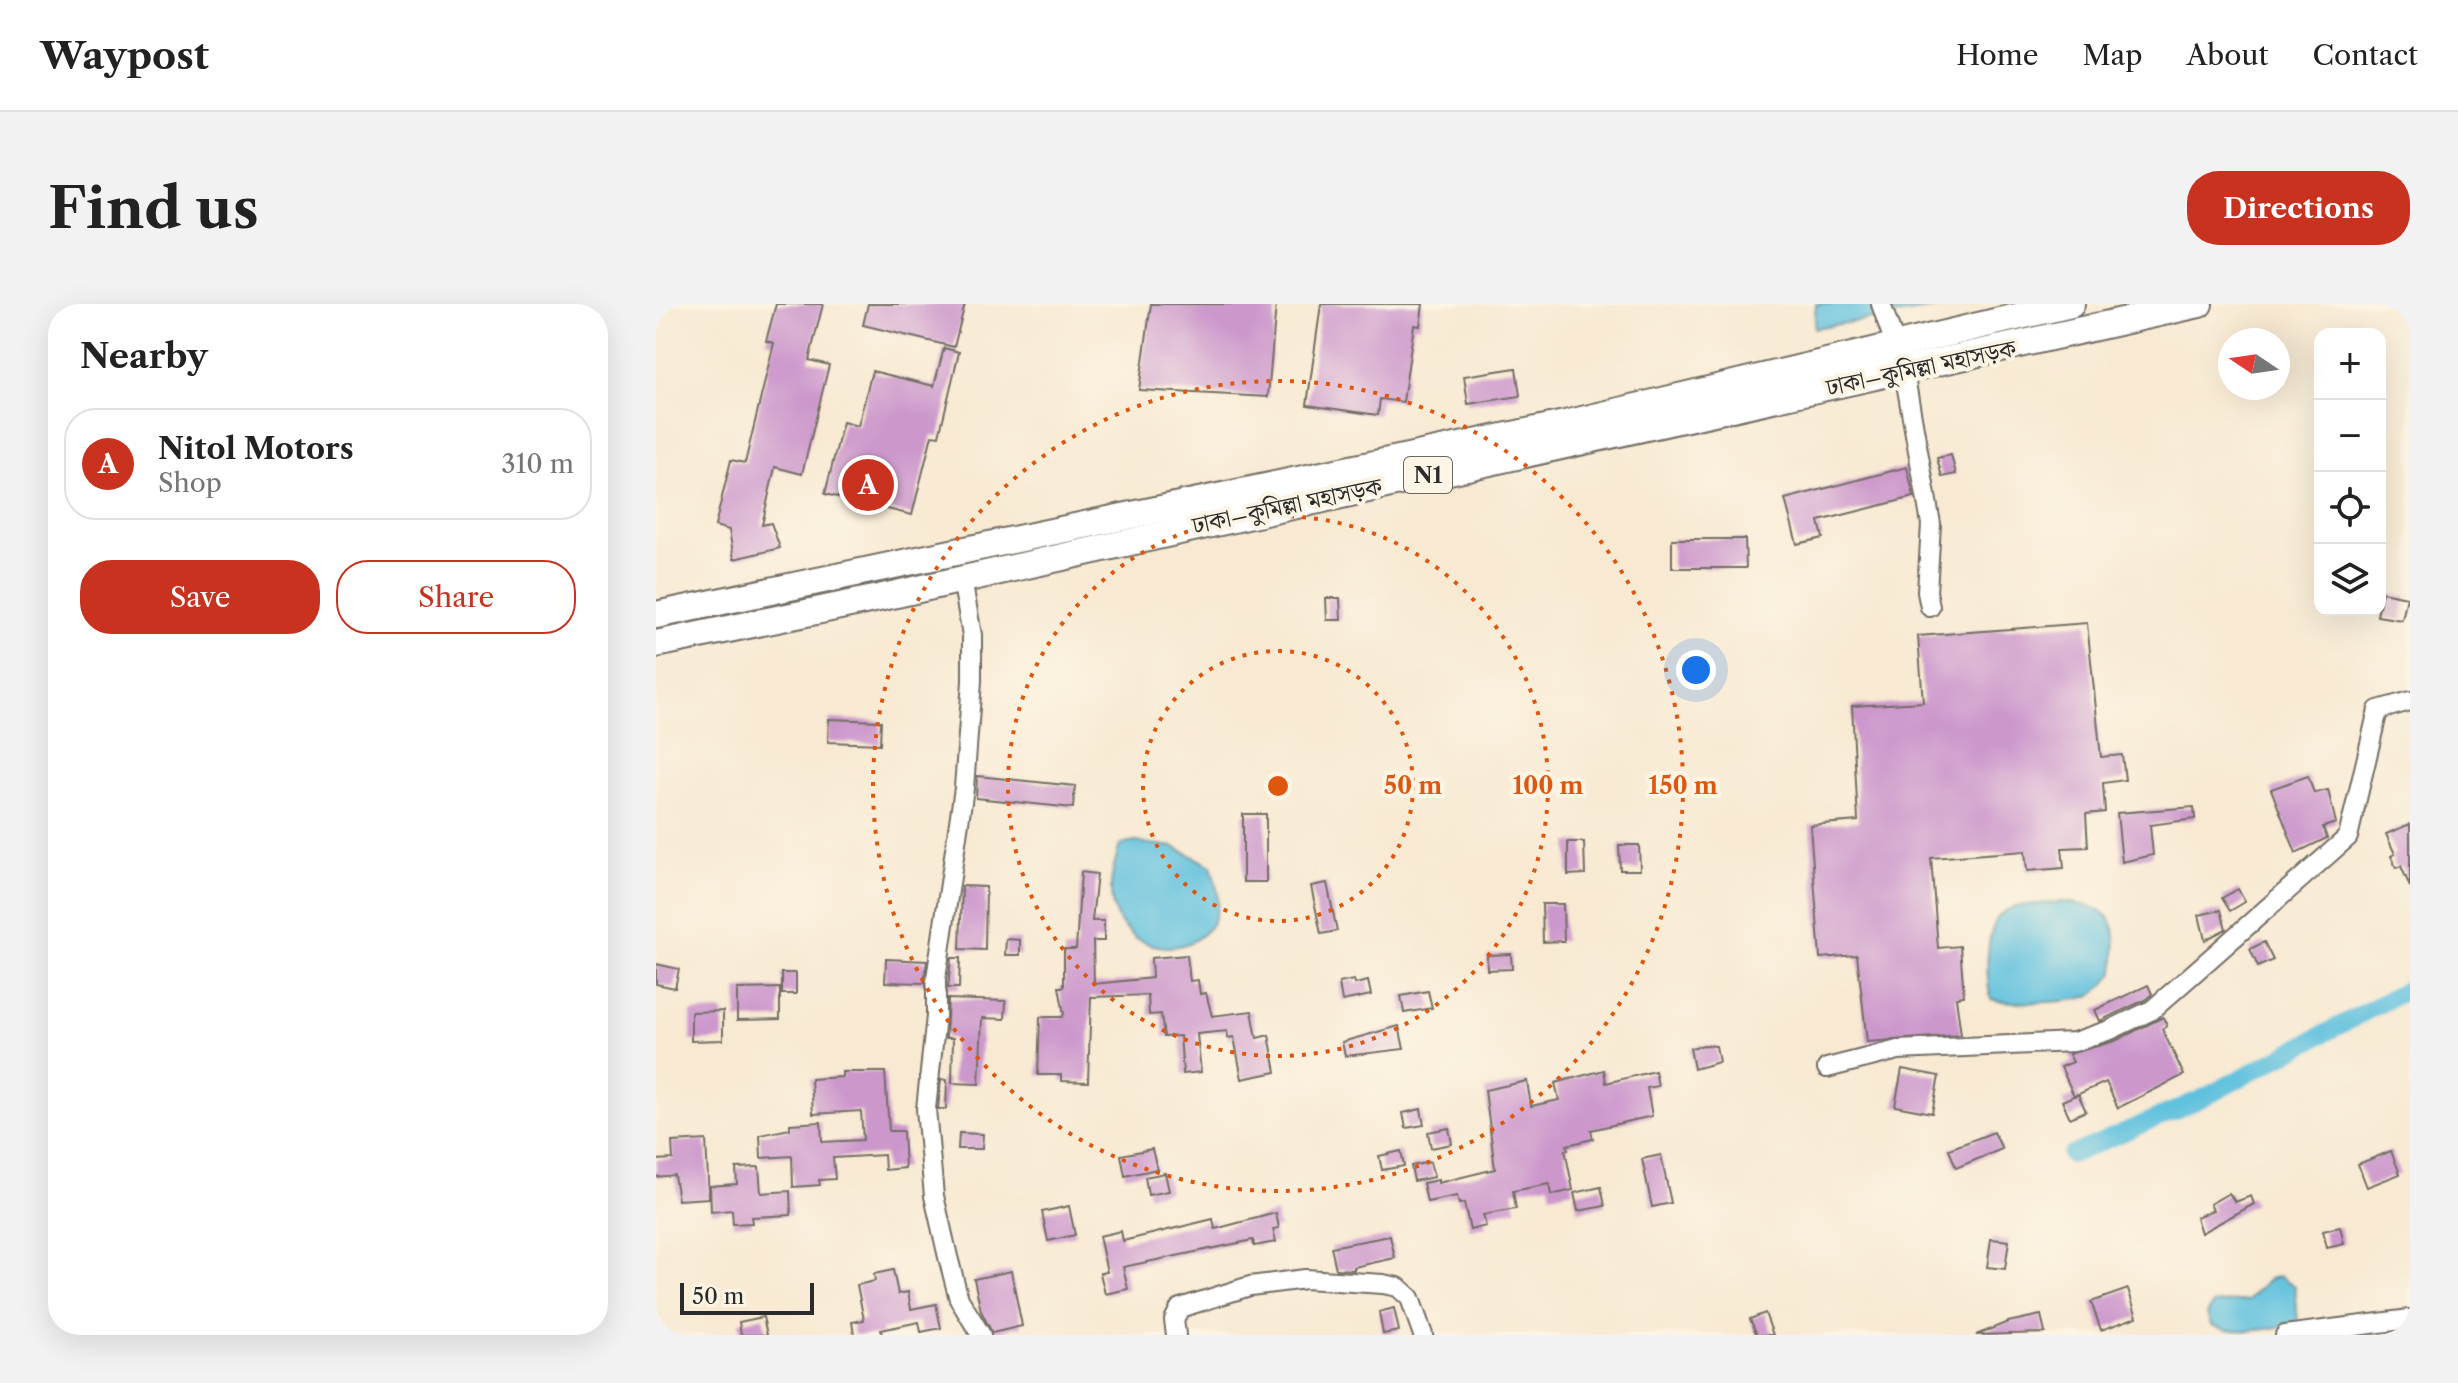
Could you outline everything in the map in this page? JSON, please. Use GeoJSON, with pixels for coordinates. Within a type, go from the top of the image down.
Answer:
{"type":"FeatureCollection","features":[{"type":"Feature","properties":{"kind":"highway","name":"ঢাকা–কুমিল্লা মহাসড়ক"},"geometry":{"type":"LineString","coordinates":[[656,615],[1565,424],[2071,304]]}},
{"type":"Feature","properties":{"kind":"highway","name":"ঢাকা–কুমিল্লা মহাসড়ক"},"geometry":{"type":"LineString","coordinates":[[656,644],[1904,372],[2199,304]]}},
{"type":"Feature","properties":{"kind":"street"},"geometry":{"type":"LineString","coordinates":[[1881,304],[1895,344]]}},
{"type":"Feature","properties":{"kind":"street"},"geometry":{"type":"LineString","coordinates":[[1904,372],[1931,524],[1927,592],[1930,607]]}},
{"type":"Feature","properties":{"kind":"street"},"geometry":{"type":"LineString","coordinates":[[962,579],[972,635],[972,681],[964,788],[936,979],[936,1016],[926,1109],[934,1196],[948,1257],[959,1299],[981,1335]]}},
{"type":"Feature","properties":{"kind":"street"},"geometry":{"type":"LineString","coordinates":[[1827,1068],[1898,1050],[2074,1042],[2152,1010],[2348,837],[2378,710],[2410,701]]}},
{"type":"Feature","properties":{"kind":"street"},"geometry":{"type":"LineString","coordinates":[[1176,1335],[1174,1320],[1180,1308],[1250,1286],[1305,1279],[1398,1287],[1410,1298],[1423,1335]]}},
{"type":"Feature","properties":{"kind":"street"},"geometry":{"type":"LineString","coordinates":[[2285,1335],[2410,1319]]}},
{"type":"Feature","properties":{"kind":"water"},"geometry":{"type":"Polygon","coordinates":[[[1816,304],[1965,304],[1814,328],[1816,304]]]}},
{"type":"Feature","properties":{"kind":"water"},"geometry":{"type":"Polygon","coordinates":[[[1135,842],[1175,847],[1211,866],[1218,896],[1213,920],[1201,936],[1184,945],[1164,947],[1144,942],[1127,930],[1115,912],[1111,882],[1120,845],[1135,842]]]}},
{"type":"Feature","properties":{"kind":"water"},"geometry":{"type":"Polygon","coordinates":[[[2064,902],[2095,909],[2111,921],[2115,942],[2114,973],[2098,991],[2083,998],[2042,1002],[1991,999],[1988,951],[1999,916],[2020,906],[2064,902]]]}},
{"type":"Feature","properties":{"kind":"water"},"geometry":{"type":"Polygon","coordinates":[[[2280,1276],[2295,1286],[2298,1322],[2254,1330],[2231,1330],[2211,1325],[2207,1314],[2213,1304],[2248,1300],[2269,1279],[2280,1276]]]}},
{"type":"Feature","properties":{"kind":"building"},"geometry":{"type":"Polygon","coordinates":[[[776,304],[823,304],[809,360],[829,365],[802,474],[775,467],[762,525],[771,523],[780,548],[734,559],[729,530],[715,526],[731,460],[745,463],[774,343],[766,341],[776,304]]]}},
{"type":"Feature","properties":{"kind":"building"},"geometry":{"type":"Polygon","coordinates":[[[868,304],[965,304],[954,347],[863,325],[868,304]]]}},
{"type":"Feature","properties":{"kind":"building"},"geometry":{"type":"Polygon","coordinates":[[[1151,304],[1276,304],[1268,397],[1139,390],[1151,304]]]}},
{"type":"Feature","properties":{"kind":"building"},"geometry":{"type":"Polygon","coordinates":[[[1321,304],[1423,304],[1420,326],[1414,325],[1403,402],[1380,399],[1378,415],[1307,405],[1321,304]]]}},
{"type":"Feature","properties":{"kind":"building"},"geometry":{"type":"Polygon","coordinates":[[[944,348],[959,352],[939,436],[932,435],[912,515],[825,494],[843,422],[858,426],[872,371],[934,386],[944,348]]]}},
{"type":"Feature","properties":{"kind":"building"},"geometry":{"type":"Polygon","coordinates":[[[1516,368],[1520,396],[1468,404],[1464,376],[1516,368]]]}},
{"type":"Feature","properties":{"kind":"building"},"geometry":{"type":"Polygon","coordinates":[[[1951,455],[1956,474],[1942,477],[1937,458],[1951,455]]]}},
{"type":"Feature","properties":{"kind":"building"},"geometry":{"type":"Polygon","coordinates":[[[1907,467],[1914,497],[1819,521],[1823,538],[1797,544],[1785,499],[1907,467]]]}},
{"type":"Feature","properties":{"kind":"building"},"geometry":{"type":"Polygon","coordinates":[[[1672,539],[1745,539],[1746,568],[1672,568],[1672,539]]]}},
{"type":"Feature","properties":{"kind":"building"},"geometry":{"type":"Polygon","coordinates":[[[2386,593],[2407,597],[2402,620],[2377,616],[2386,616],[2386,593]]]}},
{"type":"Feature","properties":{"kind":"building"},"geometry":{"type":"Polygon","coordinates":[[[1326,598],[1340,598],[1341,620],[1327,620],[1326,598]]]}},
{"type":"Feature","properties":{"kind":"building"},"geometry":{"type":"Polygon","coordinates":[[[2087,623],[2101,757],[2122,755],[2125,780],[2103,783],[2105,812],[2086,814],[2088,847],[2062,848],[2064,868],[2027,871],[2025,851],[1931,858],[1938,948],[1960,946],[1964,996],[1956,997],[1961,1035],[1867,1042],[1857,955],[1820,958],[1810,825],[1858,821],[1852,706],[1923,702],[1918,636],[2087,623]]]}},
{"type":"Feature","properties":{"kind":"building"},"geometry":{"type":"Polygon","coordinates":[[[829,719],[881,721],[880,744],[828,742],[829,719]]]}},
{"type":"Feature","properties":{"kind":"building"},"geometry":{"type":"Polygon","coordinates":[[[977,776],[1075,786],[1073,808],[976,798],[977,776]]]}},
{"type":"Feature","properties":{"kind":"building"},"geometry":{"type":"Polygon","coordinates":[[[2308,776],[2314,793],[2328,790],[2336,823],[2323,827],[2327,838],[2296,853],[2271,789],[2308,776]]]}},
{"type":"Feature","properties":{"kind":"building"},"geometry":{"type":"Polygon","coordinates":[[[2194,807],[2195,819],[2150,825],[2153,855],[2122,862],[2117,813],[2194,807]]]}},
{"type":"Feature","properties":{"kind":"building"},"geometry":{"type":"Polygon","coordinates":[[[1243,814],[1266,814],[1266,882],[1243,882],[1243,814]]]}},
{"type":"Feature","properties":{"kind":"building"},"geometry":{"type":"Polygon","coordinates":[[[2410,824],[2410,887],[2401,866],[2396,868],[2391,856],[2395,854],[2386,834],[2410,824]]]}},
{"type":"Feature","properties":{"kind":"building"},"geometry":{"type":"Polygon","coordinates":[[[1568,842],[1584,842],[1585,874],[1568,875],[1568,842]]]}},
{"type":"Feature","properties":{"kind":"building"},"geometry":{"type":"Polygon","coordinates":[[[1619,845],[1639,845],[1640,870],[1620,870],[1619,845]]]}},
{"type":"Feature","properties":{"kind":"building"},"geometry":{"type":"Polygon","coordinates":[[[1081,872],[1097,874],[1092,921],[1104,921],[1104,941],[1093,941],[1094,984],[1152,978],[1151,958],[1187,955],[1190,981],[1198,980],[1200,994],[1206,993],[1212,1016],[1252,1011],[1257,1038],[1269,1035],[1276,1072],[1242,1079],[1234,1037],[1228,1038],[1227,1031],[1197,1034],[1201,1072],[1183,1074],[1180,1036],[1164,1037],[1161,1014],[1149,1015],[1148,995],[1091,997],[1088,1082],[1061,1081],[1061,1075],[1038,1075],[1040,1017],[1062,1017],[1064,1014],[1059,987],[1064,987],[1064,949],[1076,949],[1081,872]]]}},
{"type":"Feature","properties":{"kind":"building"},"geometry":{"type":"Polygon","coordinates":[[[1327,883],[1337,931],[1321,934],[1311,886],[1327,883]]]}},
{"type":"Feature","properties":{"kind":"building"},"geometry":{"type":"Polygon","coordinates":[[[962,886],[986,887],[985,950],[960,949],[962,886]]]}},
{"type":"Feature","properties":{"kind":"building"},"geometry":{"type":"Polygon","coordinates":[[[2238,889],[2245,902],[2230,911],[2222,898],[2238,889]]]}},
{"type":"Feature","properties":{"kind":"building"},"geometry":{"type":"Polygon","coordinates":[[[1542,904],[1563,904],[1564,941],[1543,942],[1542,904]]]}},
{"type":"Feature","properties":{"kind":"building"},"geometry":{"type":"Polygon","coordinates":[[[2221,910],[2226,929],[2205,940],[2199,915],[2221,910]]]}},
{"type":"Feature","properties":{"kind":"building"},"geometry":{"type":"Polygon","coordinates":[[[1006,939],[1020,940],[1020,955],[1005,955],[1006,939]]]}},
{"type":"Feature","properties":{"kind":"building"},"geometry":{"type":"Polygon","coordinates":[[[2264,942],[2273,960],[2258,967],[2250,949],[2264,942]]]}},
{"type":"Feature","properties":{"kind":"building"},"geometry":{"type":"Polygon","coordinates":[[[1511,954],[1512,969],[1487,970],[1487,955],[1511,954]]]}},
{"type":"Feature","properties":{"kind":"building"},"geometry":{"type":"Polygon","coordinates":[[[951,958],[960,958],[959,988],[948,988],[951,958]]]}},
{"type":"Feature","properties":{"kind":"building"},"geometry":{"type":"Polygon","coordinates":[[[886,959],[927,961],[924,983],[885,982],[886,959]]]}},
{"type":"Feature","properties":{"kind":"building"},"geometry":{"type":"Polygon","coordinates":[[[656,964],[679,969],[675,988],[656,984],[656,964]]]}},
{"type":"Feature","properties":{"kind":"building"},"geometry":{"type":"Polygon","coordinates":[[[782,973],[796,973],[796,994],[782,994],[782,973]]]}},
{"type":"Feature","properties":{"kind":"building"},"geometry":{"type":"Polygon","coordinates":[[[1354,980],[1355,984],[1368,981],[1371,995],[1342,1001],[1339,983],[1354,980]]]}},
{"type":"Feature","properties":{"kind":"building"},"geometry":{"type":"Polygon","coordinates":[[[2148,985],[2152,994],[2145,1000],[2100,1021],[2095,1010],[2148,985]]]}},
{"type":"Feature","properties":{"kind":"building"},"geometry":{"type":"Polygon","coordinates":[[[780,988],[780,1019],[737,1020],[737,989],[780,988]]]}},
{"type":"Feature","properties":{"kind":"building"},"geometry":{"type":"Polygon","coordinates":[[[1428,991],[1432,1008],[1404,1013],[1401,996],[1428,991]]]}},
{"type":"Feature","properties":{"kind":"building"},"geometry":{"type":"Polygon","coordinates":[[[948,999],[1006,1001],[1005,1019],[982,1018],[979,1084],[952,1083],[953,1038],[946,1038],[948,999]]]}},
{"type":"Feature","properties":{"kind":"building"},"geometry":{"type":"Polygon","coordinates":[[[723,1011],[723,1040],[691,1041],[691,1012],[723,1011]]]}},
{"type":"Feature","properties":{"kind":"building"},"geometry":{"type":"Polygon","coordinates":[[[2163,1017],[2167,1026],[2162,1029],[2184,1075],[2118,1108],[2106,1082],[2074,1096],[2061,1067],[2073,1062],[2069,1054],[2115,1041],[2163,1017]]]}},
{"type":"Feature","properties":{"kind":"building"},"geometry":{"type":"Polygon","coordinates":[[[1399,1026],[1404,1049],[1345,1056],[1342,1042],[1399,1026]]]}},
{"type":"Feature","properties":{"kind":"building"},"geometry":{"type":"Polygon","coordinates":[[[1716,1046],[1719,1062],[1694,1069],[1690,1048],[1716,1046]]]}},
{"type":"Feature","properties":{"kind":"building"},"geometry":{"type":"Polygon","coordinates":[[[1902,1069],[1939,1076],[1932,1113],[1895,1106],[1902,1069]]]}},
{"type":"Feature","properties":{"kind":"building"},"geometry":{"type":"Polygon","coordinates":[[[1604,1070],[1606,1083],[1655,1071],[1658,1086],[1647,1088],[1652,1116],[1591,1130],[1593,1139],[1567,1145],[1568,1150],[1565,1150],[1573,1190],[1551,1195],[1549,1184],[1513,1191],[1516,1209],[1483,1215],[1486,1226],[1470,1230],[1464,1203],[1459,1204],[1457,1196],[1427,1202],[1423,1183],[1438,1180],[1438,1183],[1495,1169],[1485,1090],[1527,1081],[1531,1106],[1559,1100],[1555,1083],[1604,1070]]]}},
{"type":"Feature","properties":{"kind":"building"},"geometry":{"type":"Polygon","coordinates":[[[842,1072],[885,1072],[889,1131],[903,1131],[905,1168],[885,1170],[884,1155],[833,1158],[835,1179],[819,1180],[820,1185],[793,1187],[792,1156],[761,1158],[760,1135],[790,1129],[790,1124],[821,1122],[822,1142],[863,1140],[861,1111],[813,1114],[811,1079],[842,1077],[842,1072]]]}},
{"type":"Feature","properties":{"kind":"building"},"geometry":{"type":"Polygon","coordinates":[[[941,1079],[947,1080],[946,1109],[938,1109],[941,1079]]]}},
{"type":"Feature","properties":{"kind":"building"},"geometry":{"type":"Polygon","coordinates":[[[2078,1094],[2086,1111],[2070,1118],[2062,1101],[2078,1094]]]}},
{"type":"Feature","properties":{"kind":"building"},"geometry":{"type":"Polygon","coordinates":[[[1421,1109],[1424,1125],[1406,1128],[1403,1113],[1421,1109]]]}},
{"type":"Feature","properties":{"kind":"building"},"geometry":{"type":"Polygon","coordinates":[[[1449,1128],[1452,1144],[1431,1148],[1428,1132],[1449,1128]]]}},
{"type":"Feature","properties":{"kind":"building"},"geometry":{"type":"Polygon","coordinates":[[[1994,1132],[2002,1149],[1956,1168],[1949,1149],[1994,1132]]]}},
{"type":"Feature","properties":{"kind":"building"},"geometry":{"type":"Polygon","coordinates":[[[959,1133],[983,1134],[982,1149],[958,1149],[959,1133]]]}},
{"type":"Feature","properties":{"kind":"building"},"geometry":{"type":"Polygon","coordinates":[[[706,1140],[709,1198],[678,1200],[674,1175],[656,1177],[656,1160],[673,1159],[672,1142],[706,1140]]]}},
{"type":"Feature","properties":{"kind":"building"},"geometry":{"type":"Polygon","coordinates":[[[1152,1149],[1157,1169],[1125,1176],[1121,1155],[1152,1149]]]}},
{"type":"Feature","properties":{"kind":"building"},"geometry":{"type":"Polygon","coordinates":[[[1401,1151],[1404,1166],[1382,1170],[1379,1156],[1401,1151]]]}},
{"type":"Feature","properties":{"kind":"building"},"geometry":{"type":"Polygon","coordinates":[[[2391,1151],[2400,1174],[2367,1187],[2358,1164],[2391,1151]]]}},
{"type":"Feature","properties":{"kind":"building"},"geometry":{"type":"Polygon","coordinates":[[[1661,1155],[1671,1203],[1652,1207],[1642,1159],[1661,1155]]]}},
{"type":"Feature","properties":{"kind":"building"},"geometry":{"type":"Polygon","coordinates":[[[1430,1162],[1434,1177],[1414,1181],[1411,1166],[1430,1162]]]}},
{"type":"Feature","properties":{"kind":"building"},"geometry":{"type":"Polygon","coordinates":[[[759,1167],[761,1193],[790,1191],[791,1215],[751,1217],[752,1223],[733,1224],[732,1210],[711,1212],[710,1186],[737,1184],[736,1168],[759,1167]]]}},
{"type":"Feature","properties":{"kind":"building"},"geometry":{"type":"Polygon","coordinates":[[[1165,1173],[1169,1191],[1148,1195],[1145,1177],[1165,1173]]]}},
{"type":"Feature","properties":{"kind":"building"},"geometry":{"type":"Polygon","coordinates":[[[1601,1187],[1605,1206],[1578,1211],[1574,1193],[1601,1187]]]}},
{"type":"Feature","properties":{"kind":"building"},"geometry":{"type":"Polygon","coordinates":[[[2229,1193],[2235,1202],[2251,1196],[2254,1204],[2201,1233],[2196,1217],[2213,1210],[2210,1204],[2229,1193]]]}},
{"type":"Feature","properties":{"kind":"building"},"geometry":{"type":"Polygon","coordinates":[[[1069,1206],[1075,1235],[1048,1241],[1042,1212],[1069,1206]]]}},
{"type":"Feature","properties":{"kind":"building"},"geometry":{"type":"Polygon","coordinates":[[[1276,1213],[1279,1228],[1273,1229],[1276,1242],[1254,1246],[1253,1240],[1123,1267],[1128,1289],[1105,1294],[1100,1273],[1107,1272],[1099,1236],[1121,1231],[1123,1241],[1213,1219],[1215,1229],[1276,1213]]]}},
{"type":"Feature","properties":{"kind":"building"},"geometry":{"type":"Polygon","coordinates":[[[2340,1227],[2344,1244],[2327,1248],[2323,1231],[2340,1227]]]}},
{"type":"Feature","properties":{"kind":"building"},"geometry":{"type":"Polygon","coordinates":[[[1390,1236],[1395,1258],[1354,1267],[1354,1270],[1336,1269],[1331,1247],[1390,1236]]]}},
{"type":"Feature","properties":{"kind":"building"},"geometry":{"type":"Polygon","coordinates":[[[1991,1239],[2009,1241],[2005,1269],[1987,1267],[1991,1239]]]}},
{"type":"Feature","properties":{"kind":"building"},"geometry":{"type":"Polygon","coordinates":[[[893,1270],[898,1294],[908,1292],[911,1309],[936,1304],[941,1328],[921,1332],[919,1322],[881,1330],[882,1335],[854,1335],[852,1322],[864,1320],[857,1285],[875,1281],[874,1274],[893,1270]]]}},
{"type":"Feature","properties":{"kind":"building"},"geometry":{"type":"Polygon","coordinates":[[[1011,1271],[1022,1326],[992,1333],[981,1311],[974,1279],[1011,1271]]]}},
{"type":"Feature","properties":{"kind":"building"},"geometry":{"type":"Polygon","coordinates":[[[2128,1289],[2137,1317],[2101,1330],[2091,1302],[2128,1289]]]}},
{"type":"Feature","properties":{"kind":"building"},"geometry":{"type":"Polygon","coordinates":[[[1394,1308],[1399,1331],[1383,1334],[1379,1312],[1394,1308]]]}},
{"type":"Feature","properties":{"kind":"building"},"geometry":{"type":"Polygon","coordinates":[[[1765,1313],[1773,1335],[1757,1335],[1750,1319],[1765,1313]]]}},
{"type":"Feature","properties":{"kind":"building"},"geometry":{"type":"Polygon","coordinates":[[[2041,1315],[2045,1333],[1976,1335],[2008,1322],[2041,1315]]]}},
{"type":"Feature","properties":{"kind":"building"},"geometry":{"type":"Polygon","coordinates":[[[763,1317],[767,1335],[741,1335],[739,1322],[763,1317]]]}},
{"type":"Feature","properties":{"kind":"waterway"},"geometry":{"type":"LineString","coordinates":[[2071,1155],[2205,1097],[2410,988]]}},
{"type":"Feature","properties":{"kind":"place","name":"Nitol Motors"},"geometry":{"type":"Point","coordinates":[868,485]}}]}
